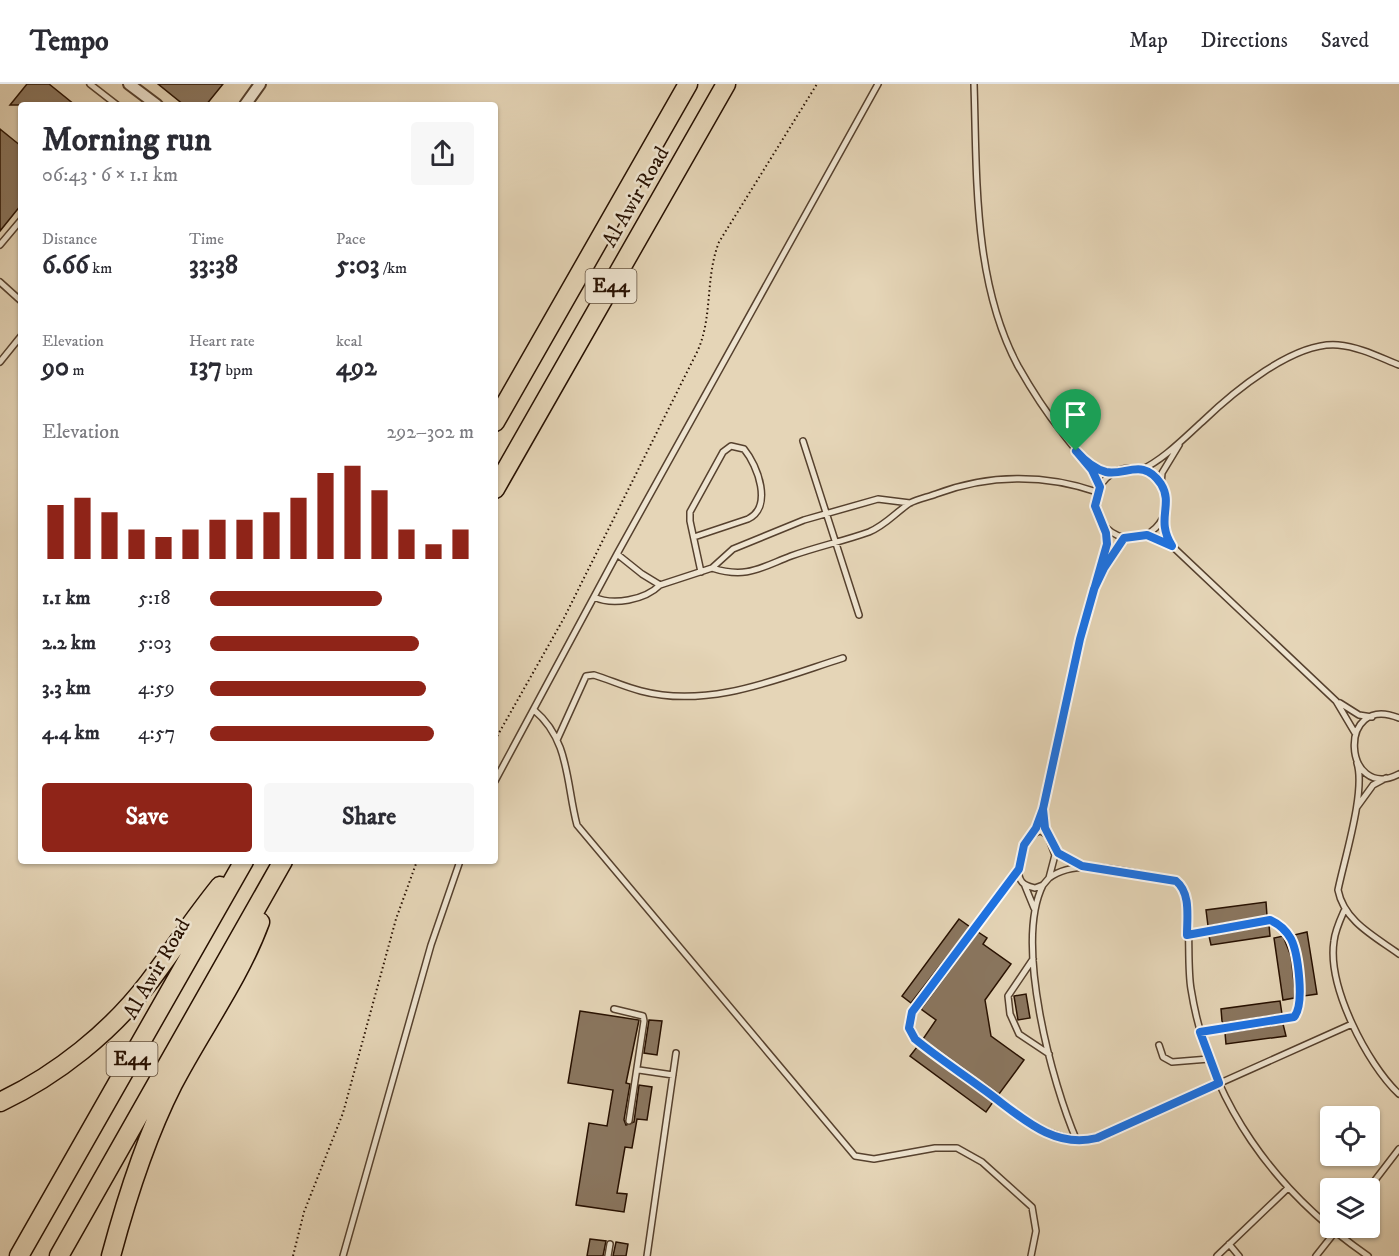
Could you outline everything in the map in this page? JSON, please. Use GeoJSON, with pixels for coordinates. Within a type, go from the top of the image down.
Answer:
{"type":"FeatureCollection","features":[{"type":"Feature","properties":{"kind":"highway","name":"Al Awir Road"},"geometry":{"type":"LineString","coordinates":[[498,417],[688,84]]}},
{"type":"Feature","properties":{"kind":"highway","name":"Al Awir Road"},"geometry":{"type":"LineString","coordinates":[[498,484],[722,91]]}},
{"type":"Feature","properties":{"kind":"highway","name":"Al Awir Road"},"geometry":{"type":"LineString","coordinates":[[19,1256],[240,864]]}},
{"type":"Feature","properties":{"kind":"highway"},"geometry":{"type":"LineString","coordinates":[[0,1102],[22,1092],[69,1061],[112,1024],[149,982],[180,936],[240,864]]}},
{"type":"Feature","properties":{"kind":"highway"},"geometry":{"type":"LineString","coordinates":[[111,1256],[141,1163],[172,1086],[256,932],[279,867]]}},
{"type":"Feature","properties":{"kind":"highway","name":"E44"},"geometry":{"type":"LineString","coordinates":[[59,1256],[279,867]]}},
{"type":"Feature","properties":{"kind":"street"},"geometry":{"type":"LineString","coordinates":[[129,84],[153,102]]}},
{"type":"Feature","properties":{"kind":"street"},"geometry":{"type":"LineString","coordinates":[[246,102],[260,84]]}},
{"type":"Feature","properties":{"kind":"lane"},"geometry":{"type":"LineString","coordinates":[[90,84],[112,102]]}},
{"type":"Feature","properties":{"kind":"lane"},"geometry":{"type":"LineString","coordinates":[[722,91],[732,84]]}},
{"type":"Feature","properties":{"kind":"lane"},"geometry":{"type":"LineString","coordinates":[[498,776],[617,554],[878,84]]}},
{"type":"Feature","properties":{"kind":"lane"},"geometry":{"type":"LineString","coordinates":[[974,84],[982,249],[999,322],[1007,344],[1036,397],[1092,470],[1099,490]]}},
{"type":"Feature","properties":{"kind":"lane"},"geometry":{"type":"LineString","coordinates":[[0,245],[18,224]]}},
{"type":"Feature","properties":{"kind":"lane"},"geometry":{"type":"LineString","coordinates":[[0,282],[18,298]]}},
{"type":"Feature","properties":{"kind":"lane"},"geometry":{"type":"LineString","coordinates":[[0,362],[18,340]]}},
{"type":"Feature","properties":{"kind":"lane"},"geometry":{"type":"LineString","coordinates":[[1141,470],[1160,458],[1223,402],[1278,364],[1316,347],[1337,345],[1362,350],[1399,365]]}},
{"type":"Feature","properties":{"kind":"lane"},"geometry":{"type":"LineString","coordinates":[[1161,485],[1165,467],[1186,436]]}},
{"type":"Feature","properties":{"kind":"lane"},"geometry":{"type":"LineString","coordinates":[[803,441],[860,615]]}},
{"type":"Feature","properties":{"kind":"lane"},"geometry":{"type":"LineString","coordinates":[[694,537],[748,519],[761,508],[763,498],[750,456],[744,449],[731,446],[723,452],[690,512],[694,537],[701,572]]}},
{"type":"Feature","properties":{"kind":"lane"},"geometry":{"type":"LineString","coordinates":[[1076,451],[1095,468],[1116,472],[1132,468],[1154,476],[1165,496],[1164,530],[1172,546]]}},
{"type":"Feature","properties":{"kind":"lane"},"geometry":{"type":"LineString","coordinates":[[1077,1142],[1042,1032],[1035,954],[1034,909],[1030,893],[1022,883],[1019,869],[1024,845],[1033,832],[1043,809],[1070,684],[1107,544],[1104,527],[1095,506],[1099,490],[1116,472]]}},
{"type":"Feature","properties":{"kind":"lane"},"geometry":{"type":"LineString","coordinates":[[712,568],[728,573],[755,572],[791,556],[871,531],[893,519],[910,503],[952,488],[1008,478],[1070,483],[1099,490]]}},
{"type":"Feature","properties":{"kind":"lane"},"geometry":{"type":"LineString","coordinates":[[594,597],[612,603],[654,590],[660,585],[712,568],[733,549],[826,513],[878,499],[910,503]]}},
{"type":"Feature","properties":{"kind":"lane"},"geometry":{"type":"LineString","coordinates":[[1147,535],[1163,518]]}},
{"type":"Feature","properties":{"kind":"lane"},"geometry":{"type":"LineString","coordinates":[[1104,527],[1124,538],[1147,535],[1172,546],[1336,701],[1359,715],[1372,717]]}},
{"type":"Feature","properties":{"kind":"lane"},"geometry":{"type":"LineString","coordinates":[[1094,589],[1104,568],[1124,538]]}},
{"type":"Feature","properties":{"kind":"lane"},"geometry":{"type":"LineString","coordinates":[[617,554],[660,585]]}},
{"type":"Feature","properties":{"kind":"lane"},"geometry":{"type":"LineString","coordinates":[[557,740],[586,676],[594,675],[642,692],[682,696],[745,690],[843,657]]}},
{"type":"Feature","properties":{"kind":"lane"},"geometry":{"type":"LineString","coordinates":[[1336,701],[1355,733]]}},
{"type":"Feature","properties":{"kind":"lane"},"geometry":{"type":"LineString","coordinates":[[534,710],[557,740],[566,758],[577,825],[855,1156],[874,1159],[935,1148],[957,1148],[972,1154],[1032,1207],[1036,1231],[1032,1256]]}},
{"type":"Feature","properties":{"kind":"lane"},"geometry":{"type":"LineString","coordinates":[[1397,716],[1380,714],[1372,717],[1361,724],[1355,733],[1353,754],[1358,764],[1359,781],[1356,808],[1338,890],[1344,911],[1333,942],[1337,976],[1352,1024],[1365,1051],[1388,1084],[1399,1094]]}},
{"type":"Feature","properties":{"kind":"lane"},"geometry":{"type":"LineString","coordinates":[[1358,764],[1374,776],[1386,778],[1397,776]]}},
{"type":"Feature","properties":{"kind":"lane"},"geometry":{"type":"LineString","coordinates":[[1356,808],[1370,789],[1386,778]]}},
{"type":"Feature","properties":{"kind":"lane"},"geometry":{"type":"LineString","coordinates":[[1043,809],[1047,835],[1054,848],[1062,856],[1082,866],[1176,881],[1181,885],[1185,897],[1189,980],[1200,1032],[1209,1059],[1240,1125],[1288,1188],[1320,1219]]}},
{"type":"Feature","properties":{"kind":"lane"},"geometry":{"type":"LineString","coordinates":[[1033,832],[1041,831],[1047,835]]}},
{"type":"Feature","properties":{"kind":"lane"},"geometry":{"type":"LineString","coordinates":[[1049,878],[1054,848]]}},
{"type":"Feature","properties":{"kind":"lane"},"geometry":{"type":"LineString","coordinates":[[343,1256],[431,945],[459,864]]}},
{"type":"Feature","properties":{"kind":"lane"},"geometry":{"type":"LineString","coordinates":[[1034,909],[1043,885],[1049,878],[1062,870],[1082,866]]}},
{"type":"Feature","properties":{"kind":"lane"},"geometry":{"type":"LineString","coordinates":[[1019,869],[912,1012],[909,1028],[915,1039],[1027,1123],[1053,1135],[1077,1142],[1097,1138],[1352,1024]]}},
{"type":"Feature","properties":{"kind":"lane"},"geometry":{"type":"LineString","coordinates":[[1022,883],[1035,888],[1043,885]]}},
{"type":"Feature","properties":{"kind":"lane"},"geometry":{"type":"LineString","coordinates":[[1344,911],[1399,954]]}},
{"type":"Feature","properties":{"kind":"lane"},"geometry":{"type":"LineString","coordinates":[[1187,935],[1270,920],[1276,923],[1292,942],[1301,1001],[1294,1017],[1200,1032]]}},
{"type":"Feature","properties":{"kind":"lane"},"geometry":{"type":"LineString","coordinates":[[1035,954],[1008,996],[1010,1014],[1019,1034],[1049,1054]]}},
{"type":"Feature","properties":{"kind":"lane"},"geometry":{"type":"LineString","coordinates":[[614,1009],[643,1016],[639,1070],[629,1121]]}},
{"type":"Feature","properties":{"kind":"lane"},"geometry":{"type":"LineString","coordinates":[[1159,1045],[1163,1057],[1172,1062],[1209,1059]]}},
{"type":"Feature","properties":{"kind":"lane"},"geometry":{"type":"LineString","coordinates":[[647,1256],[676,1053]]}},
{"type":"Feature","properties":{"kind":"lane"},"geometry":{"type":"LineString","coordinates":[[639,1070],[673,1075]]}},
{"type":"Feature","properties":{"kind":"lane"},"geometry":{"type":"LineString","coordinates":[[1377,1178],[1399,1149]]}},
{"type":"Feature","properties":{"kind":"lane"},"geometry":{"type":"LineString","coordinates":[[1217,1256],[1288,1188]]}},
{"type":"Feature","properties":{"kind":"lane"},"geometry":{"type":"LineString","coordinates":[[1316,1256],[1330,1238]]}},
{"type":"Feature","properties":{"kind":"lane"},"geometry":{"type":"LineString","coordinates":[[1341,1238],[1368,1256]]}},
{"type":"Feature","properties":{"kind":"lane"},"geometry":{"type":"LineString","coordinates":[[608,1256],[610,1244]]}},
{"type":"Feature","properties":{"kind":"lane"},"geometry":{"type":"LineString","coordinates":[[1229,1244],[1239,1256]]}},
{"type":"Feature","properties":{"kind":"path"},"geometry":{"type":"LineString","coordinates":[[498,735],[542,660],[698,350],[707,320],[711,265],[718,242],[817,84]]}},
{"type":"Feature","properties":{"kind":"path"},"geometry":{"type":"LineString","coordinates":[[293,1256],[304,1212],[343,1113],[396,919],[416,864]]}},
{"type":"Feature","properties":{"kind":"building"},"geometry":{"type":"Polygon","coordinates":[[[27,84],[49,84],[71,102],[18,102],[18,105],[10,105],[27,84]]]}},
{"type":"Feature","properties":{"kind":"building"},"geometry":{"type":"Polygon","coordinates":[[[158,84],[223,84],[208,102],[180,102],[158,84]]]}},
{"type":"Feature","properties":{"kind":"building"},"geometry":{"type":"Polygon","coordinates":[[[0,129],[18,144],[18,209],[0,231],[0,129]]]}},
{"type":"Feature","properties":{"kind":"building"},"geometry":{"type":"Polygon","coordinates":[[[1266,902],[1267,916],[1208,926],[1206,910],[1266,902]]]}},
{"type":"Feature","properties":{"kind":"building"},"geometry":{"type":"Polygon","coordinates":[[[959,919],[970,927],[911,1003],[902,996],[959,919]]]}},
{"type":"Feature","properties":{"kind":"building"},"geometry":{"type":"Polygon","coordinates":[[[1269,925],[1270,936],[1211,945],[1209,936],[1269,925]]]}},
{"type":"Feature","properties":{"kind":"building"},"geometry":{"type":"Polygon","coordinates":[[[978,932],[987,938],[983,944],[1011,964],[985,1000],[991,1036],[1024,1060],[999,1094],[923,1039],[936,1020],[921,1009],[978,932]]]}},
{"type":"Feature","properties":{"kind":"building"},"geometry":{"type":"Polygon","coordinates":[[[1307,932],[1317,994],[1304,996],[1303,966],[1294,935],[1307,932]]]}},
{"type":"Feature","properties":{"kind":"building"},"geometry":{"type":"Polygon","coordinates":[[[1283,936],[1291,956],[1295,991],[1294,998],[1283,1000],[1274,938],[1283,936]]]}},
{"type":"Feature","properties":{"kind":"building"},"geometry":{"type":"Polygon","coordinates":[[[1026,994],[1030,1018],[1018,1020],[1014,996],[1026,994]]]}},
{"type":"Feature","properties":{"kind":"building"},"geometry":{"type":"Polygon","coordinates":[[[1280,1001],[1282,1014],[1223,1023],[1222,1021],[1221,1009],[1280,1001]]]}},
{"type":"Feature","properties":{"kind":"building"},"geometry":{"type":"Polygon","coordinates":[[[580,1011],[639,1020],[626,1083],[630,1084],[624,1120],[626,1125],[634,1122],[639,1085],[652,1087],[647,1120],[637,1119],[632,1148],[625,1147],[617,1193],[627,1194],[624,1212],[576,1205],[589,1123],[607,1126],[613,1090],[568,1083],[580,1011]]]}},
{"type":"Feature","properties":{"kind":"building"},"geometry":{"type":"Polygon","coordinates":[[[649,1020],[662,1021],[657,1055],[644,1053],[649,1020]]]}},
{"type":"Feature","properties":{"kind":"building"},"geometry":{"type":"Polygon","coordinates":[[[1283,1024],[1286,1036],[1226,1044],[1225,1033],[1283,1024]]]}},
{"type":"Feature","properties":{"kind":"building"},"geometry":{"type":"Polygon","coordinates":[[[917,1047],[993,1102],[986,1112],[910,1056],[917,1047]]]}},
{"type":"Feature","properties":{"kind":"building"},"geometry":{"type":"Polygon","coordinates":[[[590,1239],[606,1241],[603,1256],[587,1256],[590,1239]]]}},
{"type":"Feature","properties":{"kind":"building"},"geometry":{"type":"Polygon","coordinates":[[[616,1242],[628,1244],[626,1256],[613,1256],[616,1242]]]}},
{"type":"Feature","properties":{"kind":"route"},"geometry":{"type":"LineString","coordinates":[[1076,451],[1092,470],[1100,487],[1095,506],[1106,533],[1107,544],[1106,552],[1099,573],[1080,639],[1043,809],[1036,828],[1026,840],[1019,869],[912,1012],[909,1028],[915,1039],[1027,1123],[1067,1140],[1082,1142],[1097,1138],[1219,1083],[1200,1032],[1294,1017],[1299,1011],[1301,1001],[1292,942],[1281,926],[1270,920],[1187,935],[1187,906],[1183,889],[1176,881],[1082,866],[1058,853],[1047,835],[1043,809],[1067,695],[1080,639],[1094,589],[1104,568],[1124,538],[1147,535],[1172,546],[1162,524],[1166,507],[1165,496],[1154,476],[1144,470],[1132,468],[1120,469],[1116,472],[1095,468],[1076,451]]}}]}
